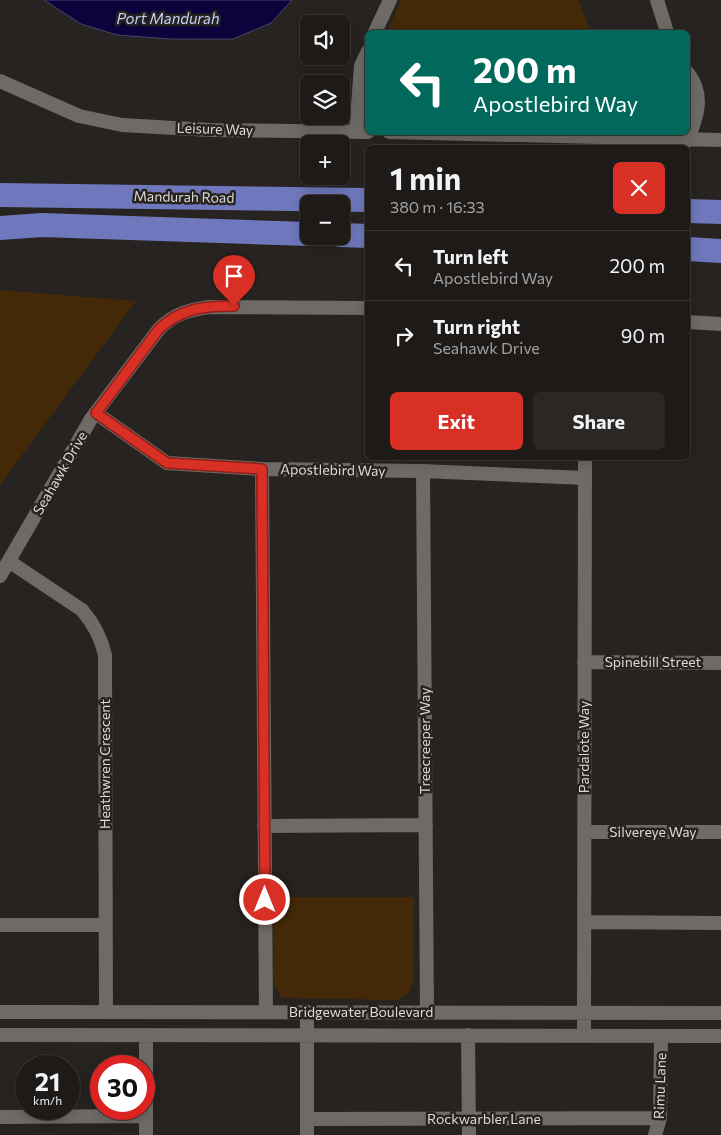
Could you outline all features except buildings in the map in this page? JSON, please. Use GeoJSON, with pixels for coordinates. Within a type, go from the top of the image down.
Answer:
{"type":"FeatureCollection","features":[{"type":"Feature","properties":{"kind":"highway","name":"Mandurah Road"},"geometry":{"type":"LineString","coordinates":[[0,195],[365,200]]}},
{"type":"Feature","properties":{"kind":"highway"},"geometry":{"type":"LineString","coordinates":[[690,211],[721,212]]}},
{"type":"Feature","properties":{"kind":"highway"},"geometry":{"type":"LineString","coordinates":[[0,228],[42,225],[300,234]]}},
{"type":"Feature","properties":{"kind":"highway"},"geometry":{"type":"LineString","coordinates":[[350,235],[365,236]]}},
{"type":"Feature","properties":{"kind":"highway"},"geometry":{"type":"LineString","coordinates":[[690,250],[721,251]]}},
{"type":"Feature","properties":{"kind":"street"},"geometry":{"type":"LineString","coordinates":[[377,30],[390,0]]}},
{"type":"Feature","properties":{"kind":"street"},"geometry":{"type":"LineString","coordinates":[[657,0],[666,30]]}},
{"type":"Feature","properties":{"kind":"street","name":"Leisure Way"},"geometry":{"type":"LineString","coordinates":[[0,81],[79,116],[122,125],[362,132],[361,66],[365,57]]}},
{"type":"Feature","properties":{"kind":"street"},"geometry":{"type":"LineString","coordinates":[[690,77],[699,97],[698,116],[690,134]]}},
{"type":"Feature","properties":{"kind":"street"},"geometry":{"type":"LineString","coordinates":[[488,135],[687,141],[721,140]]}},
{"type":"Feature","properties":{"kind":"street"},"geometry":{"type":"LineString","coordinates":[[687,141],[690,135]]}},
{"type":"Feature","properties":{"kind":"street","name":"Seahawk Drive"},"geometry":{"type":"LineString","coordinates":[[0,576],[10,562],[76,444],[96,413],[159,329],[168,320],[187,310],[215,306],[365,308]]}},
{"type":"Feature","properties":{"kind":"street"},"geometry":{"type":"LineString","coordinates":[[690,322],[721,324]]}},
{"type":"Feature","properties":{"kind":"street","name":"Apostlebird Way"},"geometry":{"type":"LineString","coordinates":[[96,413],[167,463],[262,469],[423,470],[585,478]]}},
{"type":"Feature","properties":{"kind":"street","name":"Pardalote Way"},"geometry":{"type":"LineString","coordinates":[[584,1036],[585,460]]}},
{"type":"Feature","properties":{"kind":"street"},"geometry":{"type":"LineString","coordinates":[[262,469],[266,1012]]}},
{"type":"Feature","properties":{"kind":"street","name":"Treecreeper Way"},"geometry":{"type":"LineString","coordinates":[[423,470],[427,1012]]}},
{"type":"Feature","properties":{"kind":"street","name":"Heathwren Crescent"},"geometry":{"type":"LineString","coordinates":[[10,562],[82,610],[98,632],[105,655],[106,1012]]}},
{"type":"Feature","properties":{"kind":"street","name":"Spinebill Street"},"geometry":{"type":"LineString","coordinates":[[584,662],[721,663]]}},
{"type":"Feature","properties":{"kind":"street"},"geometry":{"type":"LineString","coordinates":[[264,826],[426,825]]}},
{"type":"Feature","properties":{"kind":"street","name":"Silvereye Way"},"geometry":{"type":"LineString","coordinates":[[584,832],[721,832]]}},
{"type":"Feature","properties":{"kind":"street"},"geometry":{"type":"LineString","coordinates":[[584,922],[721,923]]}},
{"type":"Feature","properties":{"kind":"street"},"geometry":{"type":"LineString","coordinates":[[0,925],[105,925]]}},
{"type":"Feature","properties":{"kind":"street","name":"Bridgewater Boulevard"},"geometry":{"type":"LineString","coordinates":[[0,1012],[721,1013]]}},
{"type":"Feature","properties":{"kind":"street"},"geometry":{"type":"LineString","coordinates":[[307,1012],[307,1135]]}},
{"type":"Feature","properties":{"kind":"street","name":"Bridgewater Boulevard"},"geometry":{"type":"LineString","coordinates":[[0,1034],[721,1036]]}},
{"type":"Feature","properties":{"kind":"street"},"geometry":{"type":"LineString","coordinates":[[146,1035],[146,1055]]}},
{"type":"Feature","properties":{"kind":"street"},"geometry":{"type":"LineString","coordinates":[[468,1035],[469,1135]]}},
{"type":"Feature","properties":{"kind":"street","name":"Rimu Lane"},"geometry":{"type":"LineString","coordinates":[[655,1135],[660,1118],[661,1036]]}},
{"type":"Feature","properties":{"kind":"street"},"geometry":{"type":"LineString","coordinates":[[0,1118],[90,1117]]}},
{"type":"Feature","properties":{"kind":"street","name":"Rockwarbler Lane"},"geometry":{"type":"LineString","coordinates":[[307,1119],[660,1118]]}},
{"type":"Feature","properties":{"kind":"street"},"geometry":{"type":"LineString","coordinates":[[146,1120],[146,1135]]}},
{"type":"Feature","properties":{"kind":"shaded area"},"geometry":{"type":"Polygon","coordinates":[[[401,0],[578,0],[590,30],[388,30],[401,0]]]}},
{"type":"Feature","properties":{"kind":"shaded area"},"geometry":{"type":"Polygon","coordinates":[[[0,290],[136,301],[0,485],[0,290]]]}},
{"type":"Feature","properties":{"kind":"shaded area"},"geometry":{"type":"Polygon","coordinates":[[[274,897],[414,897],[414,981],[408,994],[398,1000],[282,998],[273,982],[274,897]]]}},
{"type":"Feature","properties":{"kind":"water","name":"Port Mandurah"},"geometry":{"type":"Polygon","coordinates":[[[44,0],[292,0],[271,23],[233,39],[171,39],[117,35],[81,24],[44,0]]]}},
{"type":"Feature","properties":{"kind":"route"},"geometry":{"type":"LineString","coordinates":[[234,306],[209,306],[187,310],[168,320],[159,329],[96,413],[167,463],[262,469],[265,900]]}}]}
